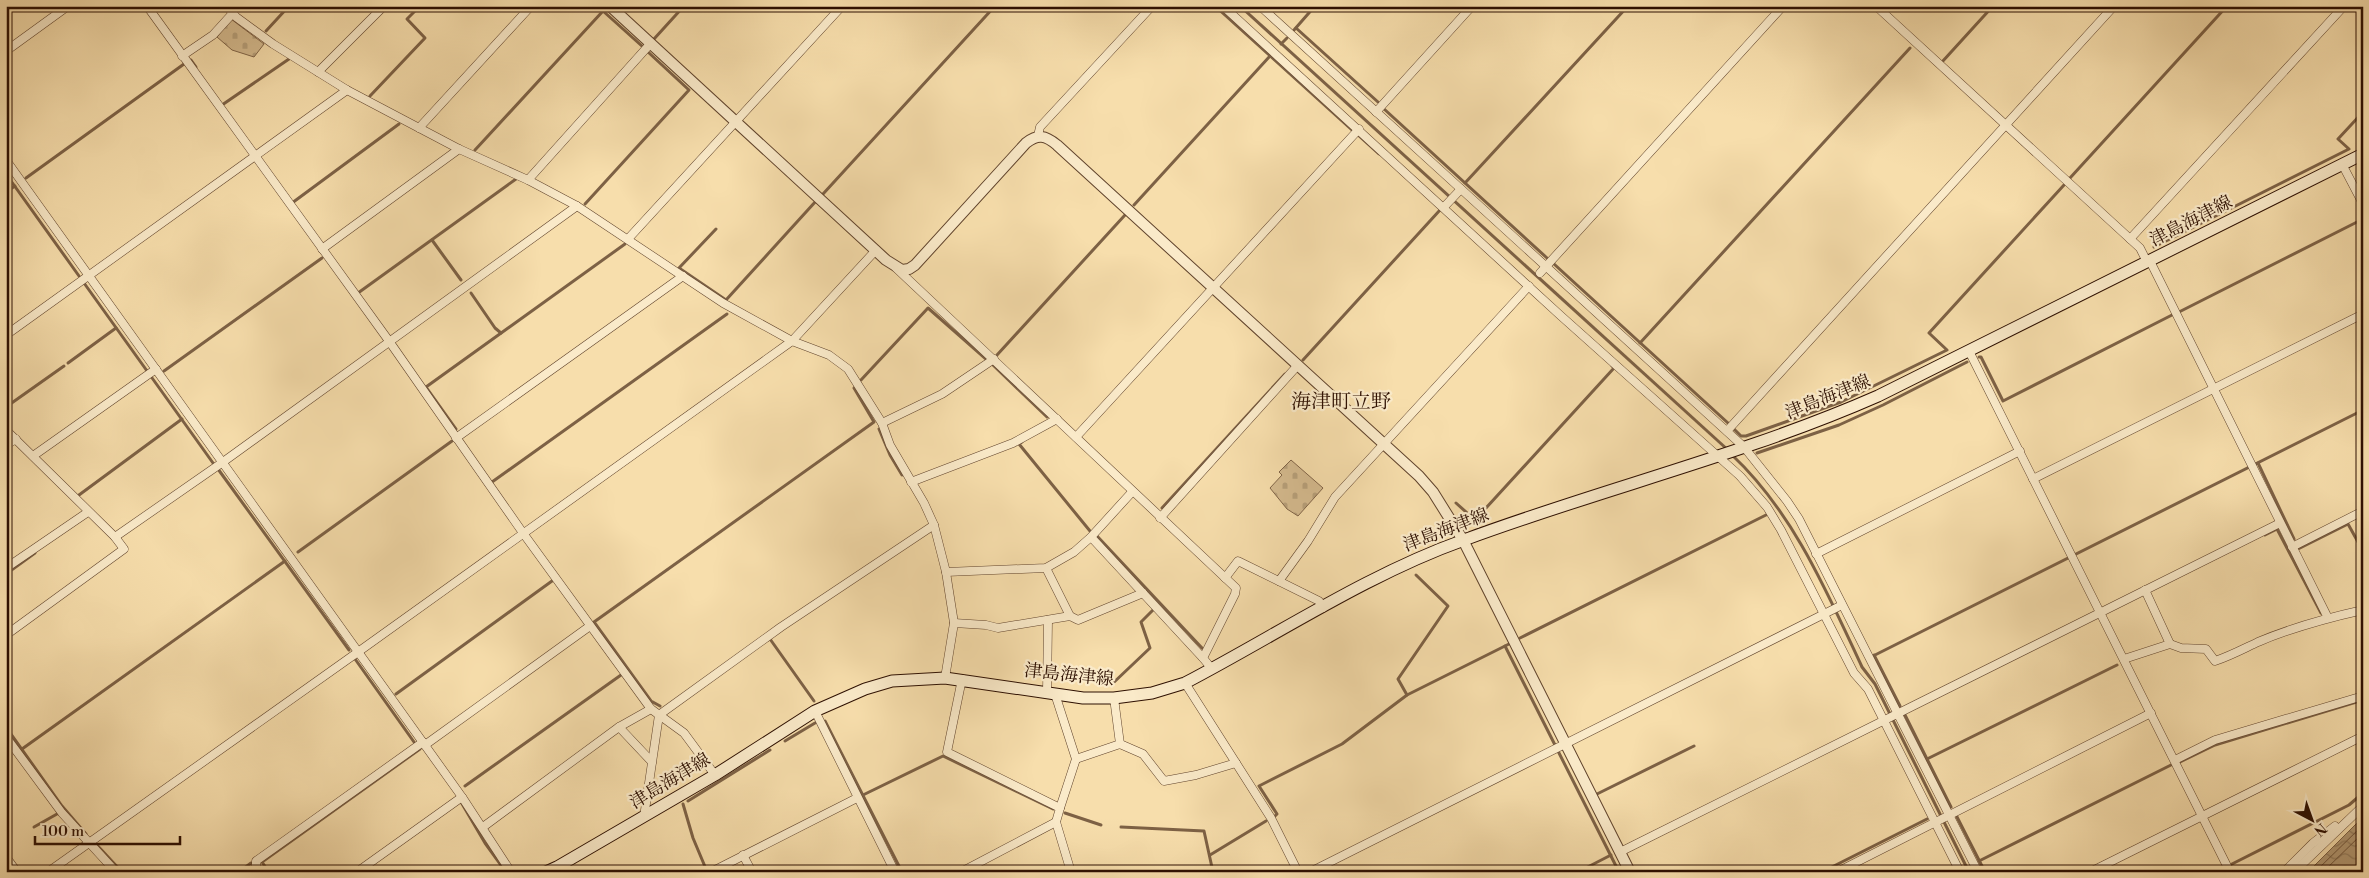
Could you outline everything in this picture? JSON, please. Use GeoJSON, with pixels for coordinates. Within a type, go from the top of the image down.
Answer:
{"type":"FeatureCollection","features":[{"type":"Feature","properties":{"kind":"main road","name":"津島海津線"},"geometry":{"type":"LineString","coordinates":[[546,872],[715,775],[815,711],[843,697],[892,681],[962,679],[1051,694],[1114,698],[1152,693],[1186,683],[1416,559],[1464,540],[1744,447],[1839,413],[1969,351],[2363,154]]}},
{"type":"Feature","properties":{"kind":"street"},"geometry":{"type":"LineString","coordinates":[[6,51],[68,6]]}},
{"type":"Feature","properties":{"kind":"street"},"geometry":{"type":"LineString","coordinates":[[147,6],[255,158],[390,341],[523,533],[651,709],[684,733],[715,775]]}},
{"type":"Feature","properties":{"kind":"street"},"geometry":{"type":"LineString","coordinates":[[227,6],[233,13],[273,44],[347,90],[459,149],[528,180],[577,206],[723,303],[792,340],[829,355],[848,369],[882,423],[890,445],[934,525],[946,572],[954,623],[945,678]]}},
{"type":"Feature","properties":{"kind":"street"},"geometry":{"type":"LineString","coordinates":[[318,72],[381,9],[378,6]]}},
{"type":"Feature","properties":{"kind":"street"},"geometry":{"type":"LineString","coordinates":[[419,128],[531,6]]}},
{"type":"Feature","properties":{"kind":"street"},"geometry":{"type":"LineString","coordinates":[[610,6],[994,359],[1132,492],[1236,588],[1235,594],[1203,658]]}},
{"type":"Feature","properties":{"kind":"street"},"geometry":{"type":"LineString","coordinates":[[628,239],[842,6]]}},
{"type":"Feature","properties":{"kind":"street"},"geometry":{"type":"LineString","coordinates":[[1038,136],[1040,127],[1152,6]]}},
{"type":"Feature","properties":{"kind":"street"},"geometry":{"type":"LineString","coordinates":[[1223,6],[1446,206],[1529,286],[1720,455],[1767,506],[1825,613],[1854,673],[1868,689],[1885,720],[1960,872]]}},
{"type":"Feature","properties":{"kind":"street"},"geometry":{"type":"LineString","coordinates":[[1260,6],[1376,112],[1458,192],[1546,266],[1744,447],[1787,501],[1816,554],[1840,606],[1978,872]]}},
{"type":"Feature","properties":{"kind":"street"},"geometry":{"type":"LineString","coordinates":[[1376,112],[1472,6]]}},
{"type":"Feature","properties":{"kind":"street"},"geometry":{"type":"LineString","coordinates":[[1540,273],[1782,6]]}},
{"type":"Feature","properties":{"kind":"street"},"geometry":{"type":"LineString","coordinates":[[1876,6],[2140,248],[2214,389],[2328,618]]}},
{"type":"Feature","properties":{"kind":"street"},"geometry":{"type":"LineString","coordinates":[[1726,431],[2114,6]]}},
{"type":"Feature","properties":{"kind":"street"},"geometry":{"type":"LineString","coordinates":[[2130,239],[2344,6]]}},
{"type":"Feature","properties":{"kind":"street"},"geometry":{"type":"LineString","coordinates":[[182,56],[213,35],[233,13]]}},
{"type":"Feature","properties":{"kind":"street"},"geometry":{"type":"LineString","coordinates":[[528,180],[651,43]]}},
{"type":"Feature","properties":{"kind":"street"},"geometry":{"type":"LineString","coordinates":[[6,335],[255,158],[347,90]]}},
{"type":"Feature","properties":{"kind":"street"},"geometry":{"type":"LineString","coordinates":[[1076,437],[1359,129]]}},
{"type":"Feature","properties":{"kind":"street"},"geometry":{"type":"LineString","coordinates":[[895,267],[902,270],[909,269],[915,265],[1026,142],[1038,136],[1049,139],[1384,444],[1433,492],[1464,540],[1630,872]]}},
{"type":"Feature","properties":{"kind":"street"},"geometry":{"type":"LineString","coordinates":[[322,248],[459,149]]}},
{"type":"Feature","properties":{"kind":"street"},"geometry":{"type":"LineString","coordinates":[[6,160],[462,796],[511,872]]}},
{"type":"Feature","properties":{"kind":"street"},"geometry":{"type":"LineString","coordinates":[[2342,164],[2363,204]]}},
{"type":"Feature","properties":{"kind":"street"},"geometry":{"type":"LineString","coordinates":[[1446,206],[1458,192]]}},
{"type":"Feature","properties":{"kind":"street"},"geometry":{"type":"LineString","coordinates":[[115,537],[223,462],[577,206]]}},
{"type":"Feature","properties":{"kind":"street"},"geometry":{"type":"LineString","coordinates":[[48,872],[792,340],[876,250]]}},
{"type":"Feature","properties":{"kind":"street"},"geometry":{"type":"LineString","coordinates":[[456,438],[683,276]]}},
{"type":"Feature","properties":{"kind":"street"},"geometry":{"type":"LineString","coordinates":[[1279,581],[1308,541],[1335,497],[1529,286]]}},
{"type":"Feature","properties":{"kind":"street"},"geometry":{"type":"LineString","coordinates":[[2034,479],[2363,314]]}},
{"type":"Feature","properties":{"kind":"street"},"geometry":{"type":"LineString","coordinates":[[1969,351],[2230,872]]}},
{"type":"Feature","properties":{"kind":"street"},"geometry":{"type":"LineString","coordinates":[[882,423],[942,394],[994,359]]}},
{"type":"Feature","properties":{"kind":"street"},"geometry":{"type":"LineString","coordinates":[[1160,518],[1298,365]]}},
{"type":"Feature","properties":{"kind":"street"},"geometry":{"type":"LineString","coordinates":[[32,456],[155,370]]}},
{"type":"Feature","properties":{"kind":"street"},"geometry":{"type":"LineString","coordinates":[[911,482],[1013,443],[1057,419]]}},
{"type":"Feature","properties":{"kind":"street"},"geometry":{"type":"LineString","coordinates":[[6,430],[115,537],[124,549],[6,635]]}},
{"type":"Feature","properties":{"kind":"street"},"geometry":{"type":"LineString","coordinates":[[6,445],[16,439]]}},
{"type":"Feature","properties":{"kind":"street"},"geometry":{"type":"LineString","coordinates":[[1816,554],[2020,451]]}},
{"type":"Feature","properties":{"kind":"street"},"geometry":{"type":"LineString","coordinates":[[946,572],[1046,568],[1074,552],[1091,537],[1132,492]]}},
{"type":"Feature","properties":{"kind":"street"},"geometry":{"type":"LineString","coordinates":[[2292,547],[2363,510]]}},
{"type":"Feature","properties":{"kind":"street"},"geometry":{"type":"LineString","coordinates":[[6,568],[88,512]]}},
{"type":"Feature","properties":{"kind":"street"},"geometry":{"type":"LineString","coordinates":[[1620,852],[2280,523]]}},
{"type":"Feature","properties":{"kind":"street"},"geometry":{"type":"LineString","coordinates":[[644,817],[659,715],[781,627],[934,525]]}},
{"type":"Feature","properties":{"kind":"street"},"geometry":{"type":"LineString","coordinates":[[1091,537],[1212,669]]}},
{"type":"Feature","properties":{"kind":"street"},"geometry":{"type":"LineString","coordinates":[[1225,578],[1238,561],[1319,601],[1323,608]]}},
{"type":"Feature","properties":{"kind":"street"},"geometry":{"type":"LineString","coordinates":[[1046,568],[1070,616]]}},
{"type":"Feature","properties":{"kind":"street"},"geometry":{"type":"LineString","coordinates":[[2145,590],[2170,644]]}},
{"type":"Feature","properties":{"kind":"street"},"geometry":{"type":"LineString","coordinates":[[954,623],[998,628],[1070,616],[1078,620],[1143,593]]}},
{"type":"Feature","properties":{"kind":"street"},"geometry":{"type":"LineString","coordinates":[[1310,872],[1840,606]]}},
{"type":"Feature","properties":{"kind":"street"},"geometry":{"type":"LineString","coordinates":[[2124,659],[2170,644],[2181,648],[2206,649],[2215,661],[2231,656],[2258,642],[2328,618],[2363,610]]}},
{"type":"Feature","properties":{"kind":"street"},"geometry":{"type":"LineString","coordinates":[[1048,620],[1051,694],[1076,759],[1056,822],[1070,872]]}},
{"type":"Feature","properties":{"kind":"street"},"geometry":{"type":"LineString","coordinates":[[257,871],[256,861],[590,626]]}},
{"type":"Feature","properties":{"kind":"street"},"geometry":{"type":"LineString","coordinates":[[962,679],[947,752],[1060,808]]}},
{"type":"Feature","properties":{"kind":"street"},"geometry":{"type":"LineString","coordinates":[[1186,683],[1271,818],[1298,872]]}},
{"type":"Feature","properties":{"kind":"street"},"geometry":{"type":"LineString","coordinates":[[2175,760],[2215,740],[2363,696]]}},
{"type":"Feature","properties":{"kind":"street"},"geometry":{"type":"LineString","coordinates":[[1114,698],[1120,744]]}},
{"type":"Feature","properties":{"kind":"street"},"geometry":{"type":"LineString","coordinates":[[483,827],[619,727],[651,709]]}},
{"type":"Feature","properties":{"kind":"street"},"geometry":{"type":"LineString","coordinates":[[815,711],[895,872]]}},
{"type":"Feature","properties":{"kind":"street"},"geometry":{"type":"LineString","coordinates":[[1837,872],[2151,713]]}},
{"type":"Feature","properties":{"kind":"street"},"geometry":{"type":"LineString","coordinates":[[619,727],[652,762]]}},
{"type":"Feature","properties":{"kind":"street"},"geometry":{"type":"LineString","coordinates":[[2090,872],[2363,736]]}},
{"type":"Feature","properties":{"kind":"street"},"geometry":{"type":"LineString","coordinates":[[6,737],[88,844],[116,872]]}},
{"type":"Feature","properties":{"kind":"street"},"geometry":{"type":"LineString","coordinates":[[1076,759],[1120,744],[1148,758],[1164,782],[1236,763]]}},
{"type":"Feature","properties":{"kind":"street"},"geometry":{"type":"LineString","coordinates":[[356,872],[462,796]]}},
{"type":"Feature","properties":{"kind":"street"},"geometry":{"type":"LineString","coordinates":[[711,872],[858,798]]}},
{"type":"Feature","properties":{"kind":"street"},"geometry":{"type":"LineString","coordinates":[[2294,872],[2341,824],[2363,806]]}},
{"type":"Feature","properties":{"kind":"street"},"geometry":{"type":"LineString","coordinates":[[961,872],[1056,822]]}},
{"type":"Feature","properties":{"kind":"street"},"geometry":{"type":"LineString","coordinates":[[2284,872],[2333,826],[2341,824]]}},
{"type":"Feature","properties":{"kind":"street"},"geometry":{"type":"LineString","coordinates":[[744,855],[752,872]]}},
{"type":"Feature","properties":{"kind":"street"},"geometry":{"type":"LineString","coordinates":[[6,857],[17,872]]}},
{"type":"Feature","properties":{"kind":"green space"},"geometry":{"type":"Polygon","coordinates":[[[231,19],[264,44],[254,57],[232,50],[217,37],[231,19]]]}},
{"type":"Feature","properties":{"kind":"green space"},"geometry":{"type":"Polygon","coordinates":[[[1291,460],[1323,488],[1298,516],[1287,509],[1270,488],[1282,475],[1279,472],[1291,460]]]}},
{"type":"Feature","properties":{"kind":"water"},"geometry":{"type":"Polygon","coordinates":[[[2363,819],[2363,872],[2308,872],[2356,824],[2363,819]]]}},
{"type":"Feature","properties":{"kind":"waterway"},"geometry":{"type":"LineString","coordinates":[[266,31],[289,6]]}},
{"type":"Feature","properties":{"kind":"waterway"},"geometry":{"type":"LineString","coordinates":[[370,96],[425,38],[407,19],[420,6]]}},
{"type":"Feature","properties":{"kind":"waterway"},"geometry":{"type":"LineString","coordinates":[[654,39],[684,6]]}},
{"type":"Feature","properties":{"kind":"waterway"},"geometry":{"type":"LineString","coordinates":[[823,194],[995,6]]}},
{"type":"Feature","properties":{"kind":"waterway"},"geometry":{"type":"LineString","coordinates":[[1215,6],[1352,130]]}},
{"type":"Feature","properties":{"kind":"waterway"},"geometry":{"type":"LineString","coordinates":[[1240,6],[1728,450]]}},
{"type":"Feature","properties":{"kind":"waterway"},"geometry":{"type":"LineString","coordinates":[[1294,30],[1315,6]]}},
{"type":"Feature","properties":{"kind":"waterway"},"geometry":{"type":"LineString","coordinates":[[1465,183],[1628,6]]}},
{"type":"Feature","properties":{"kind":"waterway"},"geometry":{"type":"LineString","coordinates":[[1942,62],[1993,6]]}},
{"type":"Feature","properties":{"kind":"waterway"},"geometry":{"type":"LineString","coordinates":[[2070,178],[2227,6]]}},
{"type":"Feature","properties":{"kind":"waterway"},"geometry":{"type":"LineString","coordinates":[[475,150],[603,11],[643,47]]}},
{"type":"Feature","properties":{"kind":"waterway"},"geometry":{"type":"LineString","coordinates":[[1296,28],[1378,102]]}},
{"type":"Feature","properties":{"kind":"waterway"},"geometry":{"type":"LineString","coordinates":[[1281,44],[1287,38]]}},
{"type":"Feature","properties":{"kind":"waterway"},"geometry":{"type":"LineString","coordinates":[[1640,343],[1910,48]]}},
{"type":"Feature","properties":{"kind":"waterway"},"geometry":{"type":"LineString","coordinates":[[585,204],[689,90],[648,52]]}},
{"type":"Feature","properties":{"kind":"waterway"},"geometry":{"type":"LineString","coordinates":[[1134,205],[1270,56]]}},
{"type":"Feature","properties":{"kind":"waterway"},"geometry":{"type":"LineString","coordinates":[[222,105],[289,59]]}},
{"type":"Feature","properties":{"kind":"waterway"},"geometry":{"type":"LineString","coordinates":[[191,60],[196,67]]}},
{"type":"Feature","properties":{"kind":"waterway"},"geometry":{"type":"LineString","coordinates":[[26,178],[184,64]]}},
{"type":"Feature","properties":{"kind":"waterway"},"geometry":{"type":"LineString","coordinates":[[1383,108],[1547,258]]}},
{"type":"Feature","properties":{"kind":"waterway"},"geometry":{"type":"LineString","coordinates":[[2154,247],[2349,149],[2338,139],[2363,112]]}},
{"type":"Feature","properties":{"kind":"waterway"},"geometry":{"type":"LineString","coordinates":[[292,203],[399,124]]}},
{"type":"Feature","properties":{"kind":"waterway"},"geometry":{"type":"LineString","coordinates":[[1358,135],[1379,154]]}},
{"type":"Feature","properties":{"kind":"waterway"},"geometry":{"type":"LineString","coordinates":[[6,174],[79,276]]}},
{"type":"Feature","properties":{"kind":"waterway"},"geometry":{"type":"LineString","coordinates":[[357,292],[516,179]]}},
{"type":"Feature","properties":{"kind":"waterway"},"geometry":{"type":"LineString","coordinates":[[1734,429],[1741,436],[1746,436],[1841,402],[1947,350],[1929,333],[2064,185]]}},
{"type":"Feature","properties":{"kind":"waterway"},"geometry":{"type":"LineString","coordinates":[[6,192],[15,186]]}},
{"type":"Feature","properties":{"kind":"waterway"},"geometry":{"type":"LineString","coordinates":[[716,229],[679,268],[726,300],[816,201]]}},
{"type":"Feature","properties":{"kind":"waterway"},"geometry":{"type":"LineString","coordinates":[[1303,360],[1440,210]]}},
{"type":"Feature","properties":{"kind":"waterway"},"geometry":{"type":"LineString","coordinates":[[997,355],[1125,215]]}},
{"type":"Feature","properties":{"kind":"waterway"},"geometry":{"type":"LineString","coordinates":[[2179,312],[2363,219]]}},
{"type":"Feature","properties":{"kind":"waterway"},"geometry":{"type":"LineString","coordinates":[[432,240],[461,280]]}},
{"type":"Feature","properties":{"kind":"waterway"},"geometry":{"type":"LineString","coordinates":[[456,429],[426,387],[625,244]]}},
{"type":"Feature","properties":{"kind":"waterway"},"geometry":{"type":"LineString","coordinates":[[164,371],[322,258]]}},
{"type":"Feature","properties":{"kind":"waterway"},"geometry":{"type":"LineString","coordinates":[[1554,264],[1728,423]]}},
{"type":"Feature","properties":{"kind":"waterway"},"geometry":{"type":"LineString","coordinates":[[84,283],[213,463]]}},
{"type":"Feature","properties":{"kind":"waterway"},"geometry":{"type":"LineString","coordinates":[[471,293],[495,328],[501,333]]}},
{"type":"Feature","properties":{"kind":"waterway"},"geometry":{"type":"LineString","coordinates":[[861,380],[928,308],[986,359]]}},
{"type":"Feature","properties":{"kind":"waterway"},"geometry":{"type":"LineString","coordinates":[[492,482],[727,314]]}},
{"type":"Feature","properties":{"kind":"waterway"},"geometry":{"type":"LineString","coordinates":[[1979,357],[1981,357],[2003,401],[2172,315]]}},
{"type":"Feature","properties":{"kind":"waterway"},"geometry":{"type":"LineString","coordinates":[[68,363],[116,328]]}},
{"type":"Feature","properties":{"kind":"waterway"},"geometry":{"type":"LineString","coordinates":[[1757,453],[1839,425],[1967,362]]}},
{"type":"Feature","properties":{"kind":"waterway"},"geometry":{"type":"LineString","coordinates":[[993,365],[1047,417]]}},
{"type":"Feature","properties":{"kind":"waterway"},"geometry":{"type":"LineString","coordinates":[[6,407],[64,366]]}},
{"type":"Feature","properties":{"kind":"waterway"},"geometry":{"type":"LineString","coordinates":[[1456,503],[1475,520],[1614,368],[1612,366]]}},
{"type":"Feature","properties":{"kind":"waterway"},"geometry":{"type":"LineString","coordinates":[[1162,508],[1285,374]]}},
{"type":"Feature","properties":{"kind":"waterway"},"geometry":{"type":"LineString","coordinates":[[660,706],[651,701],[594,622],[874,422],[854,388],[856,386]]}},
{"type":"Feature","properties":{"kind":"waterway"},"geometry":{"type":"LineString","coordinates":[[1873,656],[2363,410]]}},
{"type":"Feature","properties":{"kind":"waterway"},"geometry":{"type":"LineString","coordinates":[[79,495],[182,419]]}},
{"type":"Feature","properties":{"kind":"waterway"},"geometry":{"type":"LineString","coordinates":[[879,429],[890,455],[902,475]]}},
{"type":"Feature","properties":{"kind":"waterway"},"geometry":{"type":"LineString","coordinates":[[298,552],[452,441]]}},
{"type":"Feature","properties":{"kind":"waterway"},"geometry":{"type":"LineString","coordinates":[[1022,442],[1019,444],[1090,531]]}},
{"type":"Feature","properties":{"kind":"waterway"},"geometry":{"type":"LineString","coordinates":[[1732,455],[1754,477],[1773,502],[1807,554],[1862,667],[1875,684],[1969,872]]}},
{"type":"Feature","properties":{"kind":"waterway"},"geometry":{"type":"LineString","coordinates":[[2258,463],[2294,539]]}},
{"type":"Feature","properties":{"kind":"waterway"},"geometry":{"type":"LineString","coordinates":[[218,469],[349,650]]}},
{"type":"Feature","properties":{"kind":"waterway"},"geometry":{"type":"LineString","coordinates":[[1520,638],[1768,514]]}},
{"type":"Feature","properties":{"kind":"waterway"},"geometry":{"type":"LineString","coordinates":[[2298,549],[2348,524],[2363,551]]}},
{"type":"Feature","properties":{"kind":"waterway"},"geometry":{"type":"LineString","coordinates":[[2265,535],[2277,529],[2321,613]]}},
{"type":"Feature","properties":{"kind":"waterway"},"geometry":{"type":"LineString","coordinates":[[1097,536],[1202,648]]}},
{"type":"Feature","properties":{"kind":"waterway"},"geometry":{"type":"LineString","coordinates":[[6,574],[35,553]]}},
{"type":"Feature","properties":{"kind":"waterway"},"geometry":{"type":"LineString","coordinates":[[22,749],[285,561]]}},
{"type":"Feature","properties":{"kind":"waterway"},"geometry":{"type":"LineString","coordinates":[[1407,695],[1398,679],[1448,606],[1416,575]]}},
{"type":"Feature","properties":{"kind":"waterway"},"geometry":{"type":"LineString","coordinates":[[396,694],[552,581]]}},
{"type":"Feature","properties":{"kind":"waterway"},"geometry":{"type":"LineString","coordinates":[[1111,685],[1150,648],[1141,622],[1153,610]]}},
{"type":"Feature","properties":{"kind":"waterway"},"geometry":{"type":"LineString","coordinates":[[768,640],[770,639],[814,701]]}},
{"type":"Feature","properties":{"kind":"waterway"},"geometry":{"type":"LineString","coordinates":[[1275,816],[1277,814],[1259,786],[1342,744],[1407,695],[1509,644]]}},
{"type":"Feature","properties":{"kind":"waterway"},"geometry":{"type":"LineString","coordinates":[[1505,646],[1555,745]]}},
{"type":"Feature","properties":{"kind":"waterway"},"geometry":{"type":"LineString","coordinates":[[1874,655],[1900,706]]}},
{"type":"Feature","properties":{"kind":"waterway"},"geometry":{"type":"LineString","coordinates":[[355,659],[414,742]]}},
{"type":"Feature","properties":{"kind":"waterway"},"geometry":{"type":"LineString","coordinates":[[1927,759],[2117,665]]}},
{"type":"Feature","properties":{"kind":"waterway"},"geometry":{"type":"LineString","coordinates":[[465,786],[621,675]]}},
{"type":"Feature","properties":{"kind":"waterway"},"geometry":{"type":"LineString","coordinates":[[2180,762],[2215,745],[2363,700]]}},
{"type":"Feature","properties":{"kind":"waterway"},"geometry":{"type":"LineString","coordinates":[[1905,715],[1951,807]]}},
{"type":"Feature","properties":{"kind":"waterway"},"geometry":{"type":"LineString","coordinates":[[825,721],[902,872]]}},
{"type":"Feature","properties":{"kind":"waterway"},"geometry":{"type":"LineString","coordinates":[[785,741],[815,723]]}},
{"type":"Feature","properties":{"kind":"waterway"},"geometry":{"type":"LineString","coordinates":[[6,727],[62,806],[86,834]]}},
{"type":"Feature","properties":{"kind":"waterway"},"geometry":{"type":"LineString","coordinates":[[1597,794],[1694,746]]}},
{"type":"Feature","properties":{"kind":"waterway"},"geometry":{"type":"LineString","coordinates":[[269,872],[262,862],[420,749]]}},
{"type":"Feature","properties":{"kind":"waterway"},"geometry":{"type":"LineString","coordinates":[[688,801],[770,750]]}},
{"type":"Feature","properties":{"kind":"waterway"},"geometry":{"type":"LineString","coordinates":[[1558,751],[1619,872]]}},
{"type":"Feature","properties":{"kind":"waterway"},"geometry":{"type":"LineString","coordinates":[[863,795],[943,756],[1053,809]]}},
{"type":"Feature","properties":{"kind":"waterway"},"geometry":{"type":"LineString","coordinates":[[1979,861],[2171,765]]}},
{"type":"Feature","properties":{"kind":"waterway"},"geometry":{"type":"LineString","coordinates":[[2230,865],[2349,805],[2363,793]]}},
{"type":"Feature","properties":{"kind":"waterway"},"geometry":{"type":"LineString","coordinates":[[461,802],[485,843],[506,872]]}},
{"type":"Feature","properties":{"kind":"waterway"},"geometry":{"type":"LineString","coordinates":[[683,804],[693,838],[706,869]]}},
{"type":"Feature","properties":{"kind":"waterway"},"geometry":{"type":"LineString","coordinates":[[1065,813],[1101,825]]}},
{"type":"Feature","properties":{"kind":"waterway"},"geometry":{"type":"LineString","coordinates":[[34,827],[57,814]]}},
{"type":"Feature","properties":{"kind":"waterway"},"geometry":{"type":"LineString","coordinates":[[1956,815],[1985,872]]}},
{"type":"Feature","properties":{"kind":"waterway"},"geometry":{"type":"LineString","coordinates":[[1822,872],[1927,819]]}},
{"type":"Feature","properties":{"kind":"waterway"},"geometry":{"type":"LineString","coordinates":[[1210,855],[1266,821]]}},
{"type":"Feature","properties":{"kind":"waterway"},"geometry":{"type":"LineString","coordinates":[[1121,827],[1204,831],[1213,872]]}},
{"type":"Feature","properties":{"kind":"waterway"},"geometry":{"type":"LineString","coordinates":[[96,844],[122,872]]}},
{"type":"Feature","properties":{"kind":"waterway"},"geometry":{"type":"LineString","coordinates":[[1578,872],[1611,855]]}},
{"type":"Feature","properties":{"kind":"waterway"},"geometry":{"type":"LineString","coordinates":[[239,872],[251,863]]}},
{"type":"Feature","properties":{"kind":"waterway"},"geometry":{"type":"LineString","coordinates":[[2217,872],[2224,868]]}},
{"type":"Feature","properties":{"kind":"district","name":"海津町立野"},"geometry":{"type":"Point","coordinates":[1341,402]}}]}
